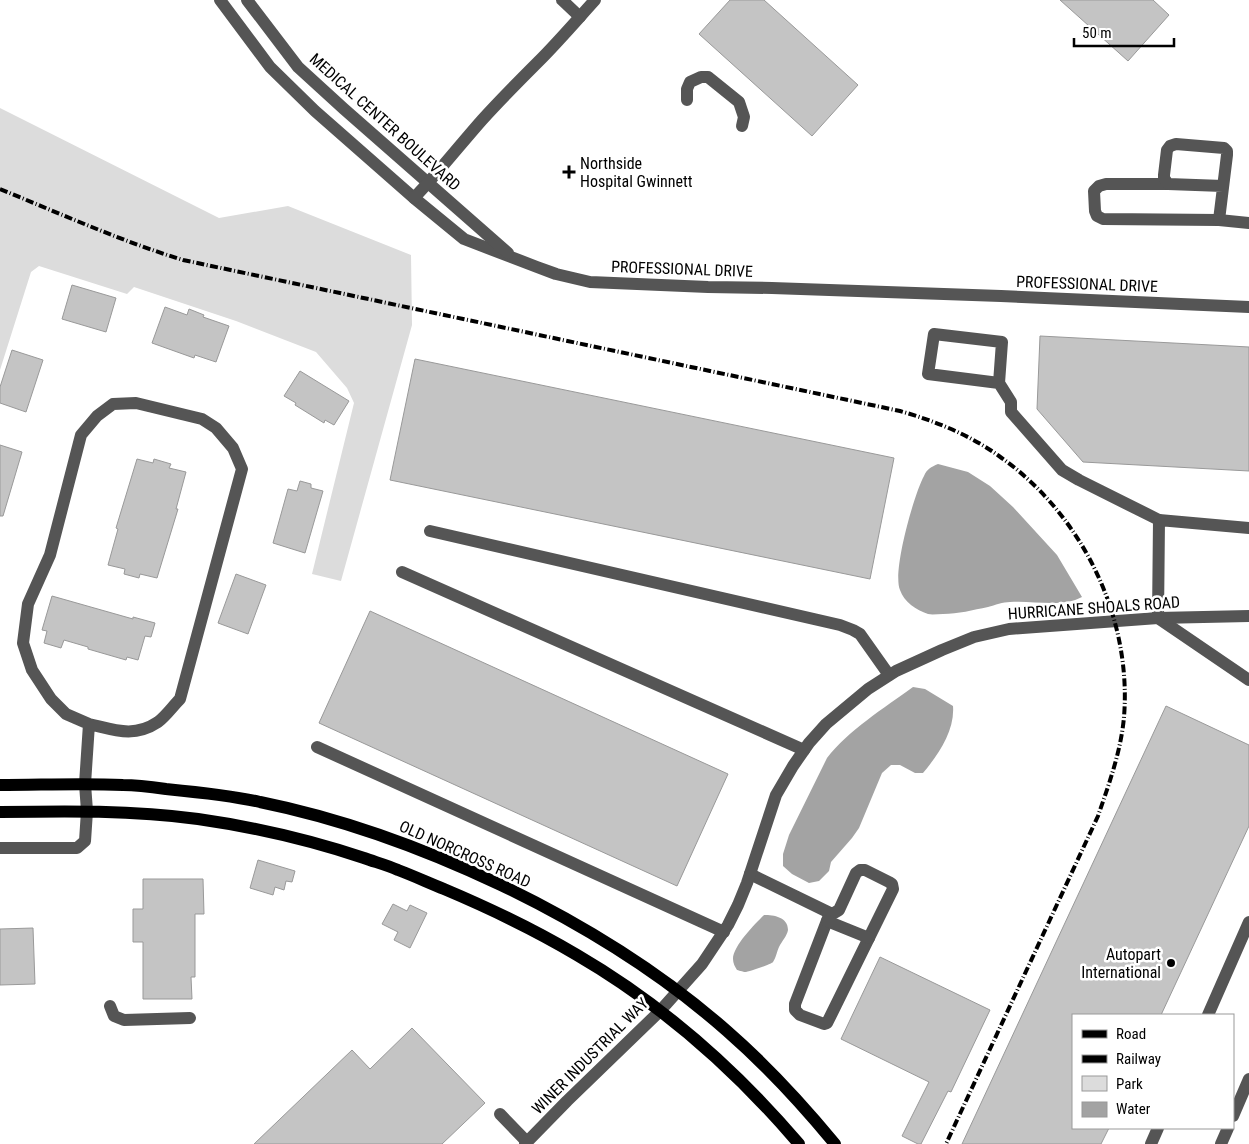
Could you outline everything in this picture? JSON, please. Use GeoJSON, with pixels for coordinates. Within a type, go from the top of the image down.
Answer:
{"type":"FeatureCollection","features":[{"type":"Feature","properties":{"kind":"main road","name":"OLD NORCROSS ROAD"},"geometry":{"type":"LineString","coordinates":[[0,785],[125,785],[199,792],[249,800],[312,814],[416,847],[554,911],[628,956],[727,1030],[810,1114],[835,1144]]}},
{"type":"Feature","properties":{"kind":"main road"},"geometry":{"type":"LineString","coordinates":[[0,812],[129,812],[197,819],[264,830],[330,847],[396,869],[472,901],[546,938],[606,973],[660,1011],[719,1060],[763,1104],[799,1144]]}},
{"type":"Feature","properties":{"kind":"street","name":"PROFESSIONAL DRIVE"},"geometry":{"type":"LineString","coordinates":[[220,0],[270,67],[315,111],[464,239],[556,274],[590,282],[1249,307]]}},
{"type":"Feature","properties":{"kind":"street","name":"MEDICAL CENTER BOULEVARD"},"geometry":{"type":"LineString","coordinates":[[247,0],[298,67],[513,258]]}},
{"type":"Feature","properties":{"kind":"street"},"geometry":{"type":"LineString","coordinates":[[562,0],[580,17]]}},
{"type":"Feature","properties":{"kind":"street"},"geometry":{"type":"LineString","coordinates":[[414,198],[429,183],[458,147],[595,0]]}},
{"type":"Feature","properties":{"kind":"street"},"geometry":{"type":"LineString","coordinates":[[687,100],[687,89],[690,82],[701,77],[708,77],[739,102],[744,117],[742,126]]}},
{"type":"Feature","properties":{"kind":"street"},"geometry":{"type":"LineString","coordinates":[[1168,184],[1164,175],[1167,150],[1170,146],[1176,144],[1224,148],[1227,151],[1227,155],[1220,220]]}},
{"type":"Feature","properties":{"kind":"street"},"geometry":{"type":"LineString","coordinates":[[1223,186],[1106,184],[1099,186],[1094,192],[1095,211],[1097,216],[1103,219],[1220,220],[1249,223]]}},
{"type":"Feature","properties":{"kind":"street"},"geometry":{"type":"LineString","coordinates":[[999,383],[928,374],[934,334],[1002,342],[999,383],[1011,402],[1011,412],[1062,470],[1159,520],[1249,528]]}},
{"type":"Feature","properties":{"kind":"street"},"geometry":{"type":"LineString","coordinates":[[136,403],[202,419],[216,428],[233,448],[242,469],[180,699],[159,721],[141,730],[122,732],[89,724],[66,714],[51,700],[32,670],[23,643],[28,604],[50,555],[81,435],[97,416],[113,404],[136,403]]}},
{"type":"Feature","properties":{"kind":"street"},"geometry":{"type":"LineString","coordinates":[[1159,520],[1158,618],[1249,680]]}},
{"type":"Feature","properties":{"kind":"street"},"geometry":{"type":"LineString","coordinates":[[430,532],[840,625],[860,634],[890,675]]}},
{"type":"Feature","properties":{"kind":"street"},"geometry":{"type":"LineString","coordinates":[[402,572],[804,750]]}},
{"type":"Feature","properties":{"kind":"street","name":"HURRICANE SHOALS ROAD"},"geometry":{"type":"LineString","coordinates":[[678,992],[702,964],[724,932],[750,874],[776,795],[793,766],[826,724],[868,689],[896,671],[942,650],[974,637],[1009,628],[1158,618],[1249,616]]}},
{"type":"Feature","properties":{"kind":"street"},"geometry":{"type":"LineString","coordinates":[[0,848],[77,848],[85,841],[85,784],[89,724]]}},
{"type":"Feature","properties":{"kind":"street"},"geometry":{"type":"LineString","coordinates":[[317,747],[724,932]]}},
{"type":"Feature","properties":{"kind":"street"},"geometry":{"type":"LineString","coordinates":[[860,870],[865,870],[892,884],[893,889],[827,1024],[824,1024],[800,1015],[795,1010],[795,1004],[828,917],[839,910],[856,873],[860,870]]}},
{"type":"Feature","properties":{"kind":"street"},"geometry":{"type":"LineString","coordinates":[[750,874],[869,938]]}},
{"type":"Feature","properties":{"kind":"street"},"geometry":{"type":"LineString","coordinates":[[1208,1014],[1249,922]]}},
{"type":"Feature","properties":{"kind":"street","name":"WINER INDUSTRIAL WAY"},"geometry":{"type":"LineString","coordinates":[[526,1143],[678,992]]}},
{"type":"Feature","properties":{"kind":"street"},"geometry":{"type":"LineString","coordinates":[[110,1006],[114,1016],[124,1020],[190,1018]]}},
{"type":"Feature","properties":{"kind":"street"},"geometry":{"type":"LineString","coordinates":[[1234,1114],[1249,1079]]}},
{"type":"Feature","properties":{"kind":"street"},"geometry":{"type":"LineString","coordinates":[[500,1114],[526,1143]]}},
{"type":"Feature","properties":{"kind":"street"},"geometry":{"type":"LineString","coordinates":[[1151,1144],[1158,1129]]}},
{"type":"Feature","properties":{"kind":"street"},"geometry":{"type":"LineString","coordinates":[[1220,1144],[1228,1129]]}},
{"type":"Feature","properties":{"kind":"green space"},"geometry":{"type":"Polygon","coordinates":[[[0,108],[219,218],[288,206],[411,255],[412,325],[341,581],[312,574],[354,403],[347,388],[316,352],[236,321],[134,287],[127,294],[39,266],[31,272],[0,370],[0,108]]]}},
{"type":"Feature","properties":{"kind":"water"},"geometry":{"type":"Polygon","coordinates":[[[938,464],[968,472],[990,486],[1013,507],[1057,555],[1082,597],[1056,603],[1007,602],[949,614],[928,614],[907,602],[900,590],[898,581],[905,533],[924,476],[929,468],[938,464]]]}},
{"type":"Feature","properties":{"kind":"water"},"geometry":{"type":"Polygon","coordinates":[[[913,687],[925,689],[953,706],[951,724],[940,750],[923,773],[915,773],[900,765],[891,765],[882,773],[859,828],[831,862],[829,871],[819,881],[809,883],[792,874],[783,866],[783,854],[789,835],[827,758],[856,729],[913,687]]]}},
{"type":"Feature","properties":{"kind":"water"},"geometry":{"type":"Polygon","coordinates":[[[764,915],[780,918],[786,922],[788,930],[786,936],[773,962],[747,972],[737,970],[734,965],[734,954],[745,936],[764,915]]]}},
{"type":"Feature","properties":{"kind":"building"},"geometry":{"type":"Polygon","coordinates":[[[730,0],[764,0],[858,85],[812,136],[699,34],[730,0]]]}},
{"type":"Feature","properties":{"kind":"building"},"geometry":{"type":"Polygon","coordinates":[[[1060,0],[1153,0],[1169,15],[1128,61],[1060,0]]]}},
{"type":"Feature","properties":{"kind":"building"},"geometry":{"type":"Polygon","coordinates":[[[72,285],[116,298],[106,332],[62,319],[72,285]]]}},
{"type":"Feature","properties":{"kind":"building"},"geometry":{"type":"Polygon","coordinates":[[[165,307],[187,315],[189,309],[204,315],[203,317],[229,326],[216,362],[195,355],[194,358],[152,343],[165,307]]]}},
{"type":"Feature","properties":{"kind":"building"},"geometry":{"type":"Polygon","coordinates":[[[1040,336],[1249,347],[1249,471],[1083,462],[1037,409],[1040,336]]]}},
{"type":"Feature","properties":{"kind":"building"},"geometry":{"type":"Polygon","coordinates":[[[12,350],[43,360],[26,412],[0,403],[0,387],[12,350]]]}},
{"type":"Feature","properties":{"kind":"building"},"geometry":{"type":"Polygon","coordinates":[[[415,359],[894,458],[870,579],[390,480],[415,359]]]}},
{"type":"Feature","properties":{"kind":"building"},"geometry":{"type":"Polygon","coordinates":[[[300,371],[349,401],[334,425],[325,420],[324,423],[284,396],[300,371]]]}},
{"type":"Feature","properties":{"kind":"building"},"geometry":{"type":"Polygon","coordinates":[[[0,445],[22,452],[3,516],[0,516],[0,445]]]}},
{"type":"Feature","properties":{"kind":"building"},"geometry":{"type":"Polygon","coordinates":[[[137,459],[153,463],[154,459],[171,464],[169,468],[186,472],[176,509],[178,509],[157,578],[140,574],[139,578],[124,574],[125,569],[108,565],[118,529],[116,528],[137,459]]]}},
{"type":"Feature","properties":{"kind":"building"},"geometry":{"type":"Polygon","coordinates":[[[300,481],[311,484],[311,488],[323,491],[305,553],[273,543],[288,489],[297,491],[300,481]]]}},
{"type":"Feature","properties":{"kind":"building"},"geometry":{"type":"Polygon","coordinates":[[[236,574],[266,585],[248,634],[218,623],[236,574]]]}},
{"type":"Feature","properties":{"kind":"building"},"geometry":{"type":"Polygon","coordinates":[[[52,596],[133,619],[133,617],[155,623],[151,637],[145,636],[138,660],[127,657],[126,660],[64,640],[61,648],[44,643],[47,631],[42,630],[52,596]]]}},
{"type":"Feature","properties":{"kind":"building"},"geometry":{"type":"Polygon","coordinates":[[[370,611],[728,774],[677,886],[319,723],[370,611]]]}},
{"type":"Feature","properties":{"kind":"building"},"geometry":{"type":"Polygon","coordinates":[[[1166,706],[1249,745],[1249,826],[1161,1014],[1072,1014],[1072,1129],[1108,1129],[1101,1144],[962,1144],[1166,706]]]}},
{"type":"Feature","properties":{"kind":"building"},"geometry":{"type":"Polygon","coordinates":[[[258,860],[295,871],[292,882],[286,881],[284,890],[275,887],[273,895],[250,888],[258,860]]]}},
{"type":"Feature","properties":{"kind":"building"},"geometry":{"type":"Polygon","coordinates":[[[143,879],[203,879],[204,914],[195,914],[195,977],[191,977],[192,999],[143,999],[143,942],[133,942],[133,909],[143,909],[143,879]]]}},
{"type":"Feature","properties":{"kind":"building"},"geometry":{"type":"Polygon","coordinates":[[[393,904],[407,911],[410,905],[427,913],[410,948],[394,940],[398,932],[382,924],[393,904]]]}},
{"type":"Feature","properties":{"kind":"building"},"geometry":{"type":"Polygon","coordinates":[[[33,928],[35,984],[0,985],[0,929],[33,928]]]}},
{"type":"Feature","properties":{"kind":"building"},"geometry":{"type":"Polygon","coordinates":[[[880,957],[990,1010],[951,1092],[948,1091],[921,1144],[902,1136],[929,1082],[841,1039],[880,957]]]}},
{"type":"Feature","properties":{"kind":"building"},"geometry":{"type":"Polygon","coordinates":[[[412,1028],[485,1103],[442,1144],[254,1144],[352,1050],[370,1069],[412,1028]]]}},
{"type":"Feature","properties":{"kind":"railway"},"geometry":{"type":"LineString","coordinates":[[0,189],[114,236],[183,260],[900,411],[926,419],[964,435],[988,448],[1029,480],[1055,507],[1077,538],[1096,571],[1110,606],[1120,642],[1124,679],[1124,717],[1114,767],[1098,816],[946,1144]]}},
{"type":"Feature","properties":{"kind":"place","name":"Northside Hospital Gwinnett"},"geometry":{"type":"Point","coordinates":[569,172]}},
{"type":"Feature","properties":{"kind":"place","name":"Autopart International"},"geometry":{"type":"Point","coordinates":[1171,963]}}]}
